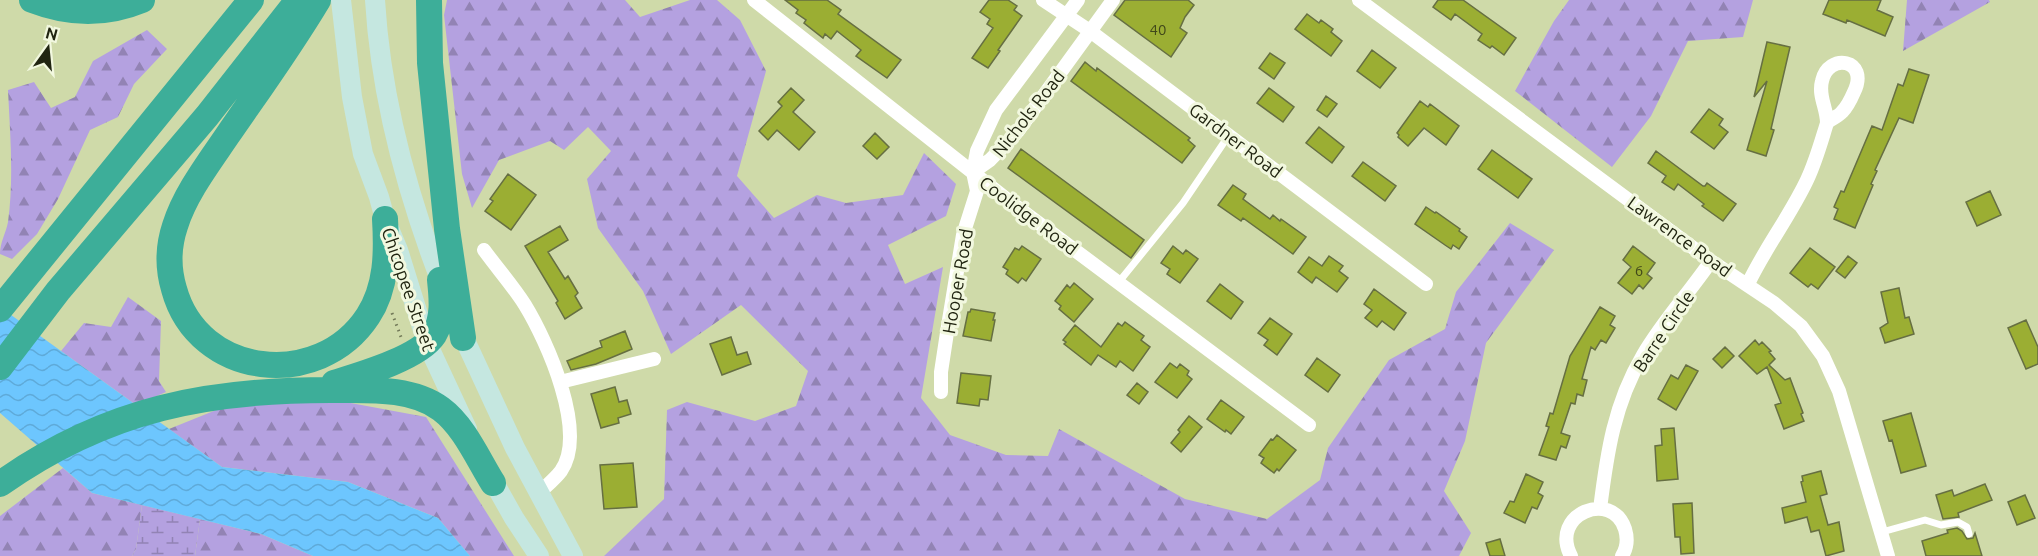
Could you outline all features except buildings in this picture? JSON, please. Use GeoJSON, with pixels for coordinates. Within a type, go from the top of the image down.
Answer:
{"type":"FeatureCollection","features":[{"type":"Feature","properties":{"kind":"highway"},"geometry":{"type":"LineString","coordinates":[[32,0],[60,9],[89,12],[119,8],[142,0]]}},
{"type":"Feature","properties":{"kind":"highway"},"geometry":{"type":"LineString","coordinates":[[0,309],[251,0]]}},
{"type":"Feature","properties":{"kind":"highway"},"geometry":{"type":"LineString","coordinates":[[429,0],[430,63],[445,217],[463,338]]}},
{"type":"Feature","properties":{"kind":"highway"},"geometry":{"type":"LineString","coordinates":[[307,7],[208,164],[179,215],[174,227],[170,250],[170,273],[175,294],[184,313],[196,329],[216,348],[228,354],[250,362],[285,366],[311,360],[349,338],[372,309],[381,286],[386,260],[385,219]]}},
{"type":"Feature","properties":{"kind":"highway"},"geometry":{"type":"LineString","coordinates":[[0,367],[58,291],[207,116],[307,7]]}},
{"type":"Feature","properties":{"kind":"highway"},"geometry":{"type":"LineString","coordinates":[[314,390],[377,369],[435,333],[442,308],[440,280]]}},
{"type":"Feature","properties":{"kind":"highway"},"geometry":{"type":"LineString","coordinates":[[7,478],[58,447],[106,424],[153,409],[210,397],[314,390],[389,392],[430,403],[455,423],[493,483]]}},
{"type":"Feature","properties":{"kind":"main road","name":"Chicopee Street"},"geometry":{"type":"LineString","coordinates":[[341,0],[348,69],[363,154],[398,250],[416,344],[493,483],[539,556]]}},
{"type":"Feature","properties":{"kind":"main road","name":"Chicopee Street"},"geometry":{"type":"LineString","coordinates":[[375,0],[382,70],[396,143],[419,221],[440,280],[463,338],[538,494],[573,556]]}},
{"type":"Feature","properties":{"kind":"street","name":"Coolidge Road"},"geometry":{"type":"LineString","coordinates":[[754,0],[972,172],[1309,424]]}},
{"type":"Feature","properties":{"kind":"street","name":"Gardner Road"},"geometry":{"type":"LineString","coordinates":[[1043,0],[1090,31],[1426,284]]}},
{"type":"Feature","properties":{"kind":"street","name":"Nichols Road"},"geometry":{"type":"LineString","coordinates":[[972,172],[977,151],[996,110],[1078,0]]}},
{"type":"Feature","properties":{"kind":"street","name":"Nichols Road"},"geometry":{"type":"LineString","coordinates":[[972,172],[990,160],[1018,130],[1113,0]]}},
{"type":"Feature","properties":{"kind":"street","name":"Lawrence Road"},"geometry":{"type":"LineString","coordinates":[[1359,0],[1711,261],[1774,303],[1801,326],[1823,356],[1839,391],[1888,556]]}},
{"type":"Feature","properties":{"kind":"street"},"geometry":{"type":"LineString","coordinates":[[1748,284],[1807,179],[1827,123]]}},
{"type":"Feature","properties":{"kind":"street","name":"Hooper Road"},"geometry":{"type":"LineString","coordinates":[[941,392],[941,372],[963,234],[977,191],[972,172]]}},
{"type":"Feature","properties":{"kind":"street"},"geometry":{"type":"LineString","coordinates":[[484,250],[525,306],[560,382],[571,427],[568,452],[561,470],[538,494]]}},
{"type":"Feature","properties":{"kind":"street","name":"Barre Circle"},"geometry":{"type":"LineString","coordinates":[[1600,509],[1608,446],[1616,415],[1628,384],[1644,354],[1711,261]]}},
{"type":"Feature","properties":{"kind":"street"},"geometry":{"type":"LineString","coordinates":[[560,382],[654,359]]}},
{"type":"Feature","properties":{"kind":"street"},"geometry":{"type":"LineString","coordinates":[[1571,556],[1566,543],[1570,523],[1587,510],[1600,509],[1614,514],[1623,525],[1627,545],[1622,556]]}},
{"type":"Feature","properties":{"kind":"lane"},"geometry":{"type":"LineString","coordinates":[[1118,283],[1183,203],[1229,135]]}},
{"type":"Feature","properties":{"kind":"lane"},"geometry":{"type":"LineString","coordinates":[[1882,532],[1925,520],[1941,525],[1958,522],[1967,527],[1969,534]]}},
{"type":"Feature","properties":{"kind":"path"},"geometry":{"type":"LineString","coordinates":[[388,303],[416,344]]}},
{"type":"Feature","properties":{"kind":"green space"},"geometry":{"type":"Polygon","coordinates":[[[447,0],[625,0],[640,17],[690,0],[717,0],[740,20],[766,71],[737,176],[774,218],[817,195],[846,203],[903,195],[924,153],[956,184],[946,216],[888,245],[905,284],[943,267],[921,398],[950,435],[1006,455],[1048,456],[1059,429],[1185,499],[1267,519],[1320,480],[1328,448],[1389,360],[1445,329],[1456,292],[1510,223],[1554,250],[1486,343],[1465,441],[1444,491],[1471,533],[1459,556],[604,556],[664,499],[667,410],[687,402],[755,421],[796,406],[808,371],[741,305],[671,354],[643,291],[598,228],[587,179],[611,151],[588,127],[564,150],[550,141],[499,160],[472,208],[462,174],[444,15],[447,0]]]}},
{"type":"Feature","properties":{"kind":"green space"},"geometry":{"type":"Polygon","coordinates":[[[1569,0],[1753,0],[1743,37],[1688,41],[1651,116],[1612,167],[1515,91],[1554,21],[1569,0]]]}},
{"type":"Feature","properties":{"kind":"green space"},"geometry":{"type":"Polygon","coordinates":[[[1907,0],[1989,0],[1990,2],[1903,51],[1907,0]]]}},
{"type":"Feature","properties":{"kind":"green space"},"geometry":{"type":"Polygon","coordinates":[[[147,30],[167,49],[134,84],[118,117],[90,130],[58,199],[37,234],[12,259],[0,254],[8,222],[11,189],[8,90],[34,82],[51,108],[75,97],[93,61],[147,30]]]}},
{"type":"Feature","properties":{"kind":"green space"},"geometry":{"type":"Polygon","coordinates":[[[128,297],[161,321],[159,381],[166,392],[136,405],[61,351],[84,323],[111,327],[128,297]]]}},
{"type":"Feature","properties":{"kind":"green space"},"geometry":{"type":"Polygon","coordinates":[[[329,399],[426,417],[514,556],[470,556],[438,518],[348,482],[222,467],[169,429],[226,406],[329,399]]]}},
{"type":"Feature","properties":{"kind":"green space"},"geometry":{"type":"Polygon","coordinates":[[[63,468],[92,493],[142,505],[136,549],[132,556],[0,556],[0,516],[63,468]]]}},
{"type":"Feature","properties":{"kind":"green space"},"geometry":{"type":"Polygon","coordinates":[[[142,505],[200,519],[195,556],[132,556],[136,549],[142,505]]]}},
{"type":"Feature","properties":{"kind":"green space"},"geometry":{"type":"Polygon","coordinates":[[[200,519],[261,534],[313,556],[195,556],[200,519]]]}},
{"type":"Feature","properties":{"kind":"water"},"geometry":{"type":"Polygon","coordinates":[[[0,307],[222,467],[348,482],[438,518],[470,556],[313,556],[261,534],[92,493],[0,413],[0,307]]]}}]}
